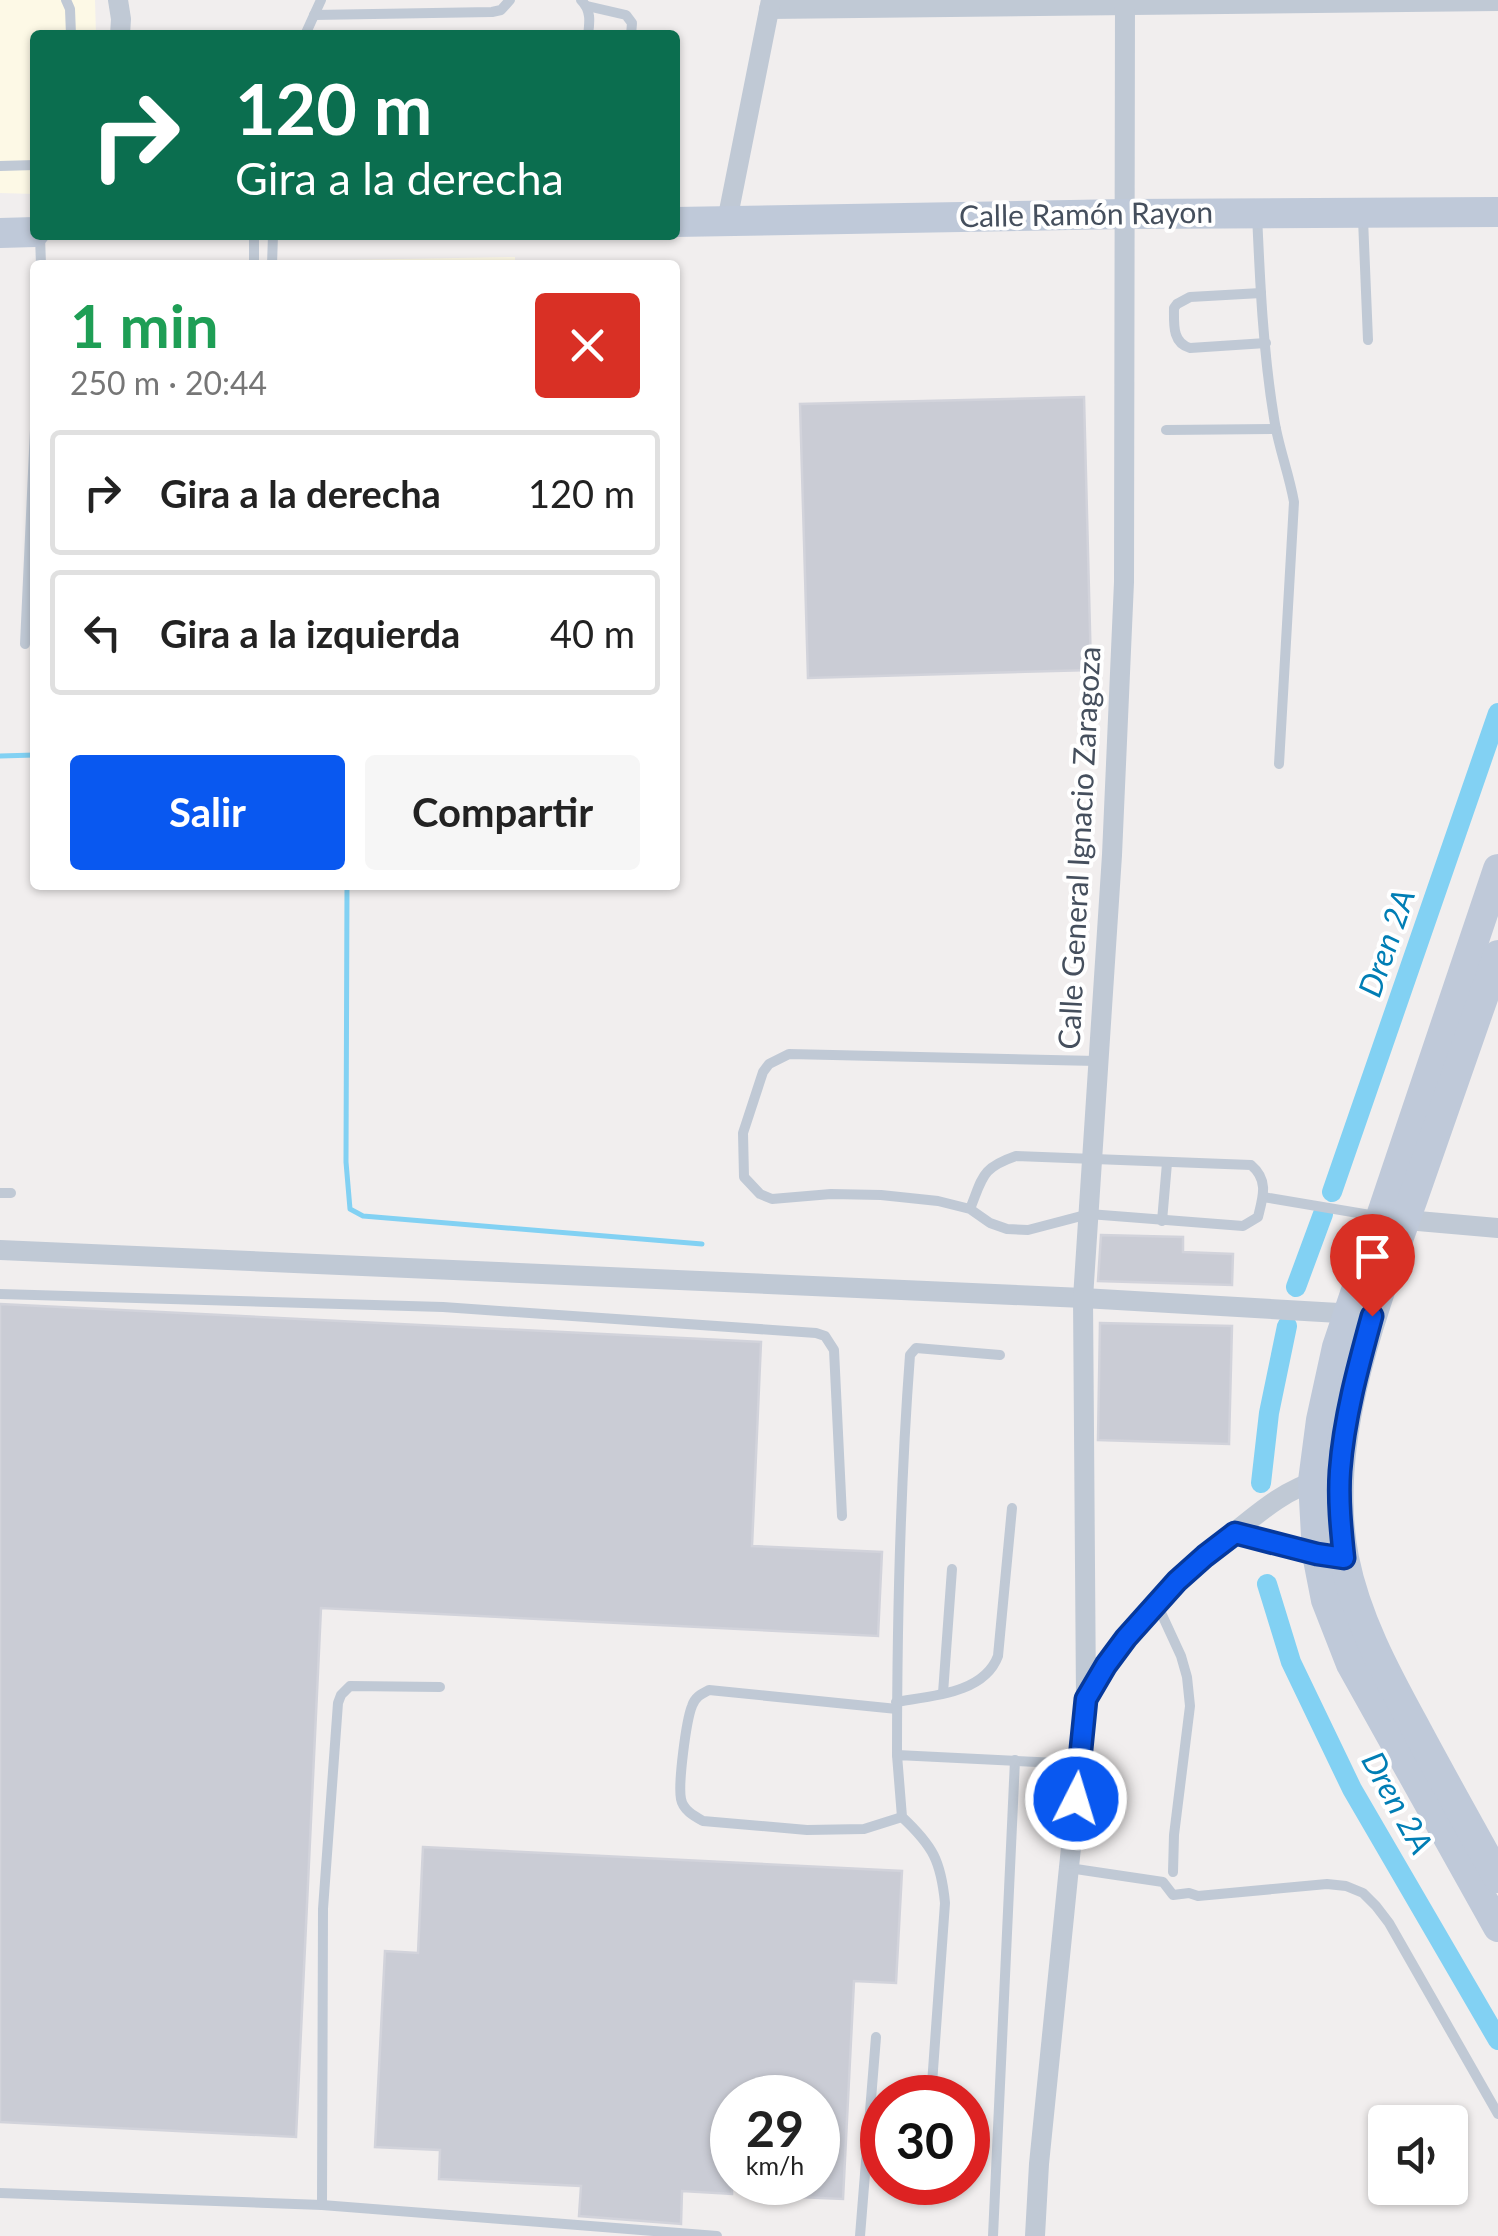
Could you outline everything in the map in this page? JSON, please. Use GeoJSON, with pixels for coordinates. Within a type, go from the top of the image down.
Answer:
{"type":"FeatureCollection","features":[{"type":"Feature","properties":{"kind":"main road","name":"Calle Ramón Rayon"},"geometry":{"type":"LineString","coordinates":[[680,222],[1498,212]]}},
{"type":"Feature","properties":{"kind":"main road"},"geometry":{"type":"LineString","coordinates":[[0,232],[30,234]]}},
{"type":"Feature","properties":{"kind":"main road"},"geometry":{"type":"LineString","coordinates":[[1498,869],[1360,1315],[1346,1424],[1327,1477],[1340,1517],[1330,1556],[1326,1600],[1351,1664],[1498,1927]]}},
{"type":"Feature","properties":{"kind":"main road"},"geometry":{"type":"LineString","coordinates":[[1392,1219],[1498,954]]}},
{"type":"Feature","properties":{"kind":"main road"},"geometry":{"type":"LineString","coordinates":[[1330,1556],[1355,1599],[1378,1660],[1498,1878]]}},
{"type":"Feature","properties":{"kind":"street"},"geometry":{"type":"LineString","coordinates":[[118,0],[120,30]]}},
{"type":"Feature","properties":{"kind":"street"},"geometry":{"type":"LineString","coordinates":[[727,220],[770,4],[1495,0]]}},
{"type":"Feature","properties":{"kind":"street","name":"Calle General Ignacio Zaragoza"},"geometry":{"type":"LineString","coordinates":[[1034,2236],[1086,1699],[1083,1298],[1119,729],[1126,423],[1125,3]]}},
{"type":"Feature","properties":{"kind":"street"},"geometry":{"type":"LineString","coordinates":[[1392,1219],[1498,1228]]}},
{"type":"Feature","properties":{"kind":"street"},"geometry":{"type":"LineString","coordinates":[[0,1250],[1083,1298],[1360,1315]]}},
{"type":"Feature","properties":{"kind":"street"},"geometry":{"type":"LineString","coordinates":[[1086,1699],[1106,1665],[1157,1604],[1205,1556],[1272,1502],[1327,1477]]}},
{"type":"Feature","properties":{"kind":"street"},"geometry":{"type":"LineString","coordinates":[[1235,1533],[1330,1556]]}},
{"type":"Feature","properties":{"kind":"lane"},"geometry":{"type":"LineString","coordinates":[[66,0],[71,30]]}},
{"type":"Feature","properties":{"kind":"lane"},"geometry":{"type":"LineString","coordinates":[[307,30],[321,0]]}},
{"type":"Feature","properties":{"kind":"lane"},"geometry":{"type":"LineString","coordinates":[[314,15],[492,12],[501,10],[510,0]]}},
{"type":"Feature","properties":{"kind":"lane"},"geometry":{"type":"LineString","coordinates":[[584,3],[590,17],[589,30]]}},
{"type":"Feature","properties":{"kind":"lane"},"geometry":{"type":"LineString","coordinates":[[584,3],[626,15],[632,23],[631,30]]}},
{"type":"Feature","properties":{"kind":"lane"},"geometry":{"type":"LineString","coordinates":[[0,166],[30,165]]}},
{"type":"Feature","properties":{"kind":"lane"},"geometry":{"type":"LineString","coordinates":[[1363,212],[1368,340]]}},
{"type":"Feature","properties":{"kind":"lane"},"geometry":{"type":"LineString","coordinates":[[1257,214],[1261,294],[1276,429],[1294,502],[1279,764]]}},
{"type":"Feature","properties":{"kind":"lane"},"geometry":{"type":"LineString","coordinates":[[1261,294],[1190,297],[1174,308],[1174,330],[1177,340],[1190,348],[1266,343]]}},
{"type":"Feature","properties":{"kind":"lane"},"geometry":{"type":"LineString","coordinates":[[1166,430],[1276,429]]}},
{"type":"Feature","properties":{"kind":"lane"},"geometry":{"type":"LineString","coordinates":[[25,644],[30,536]]}},
{"type":"Feature","properties":{"kind":"lane"},"geometry":{"type":"LineString","coordinates":[[970,1208],[984,1174],[994,1164],[1016,1156],[1251,1165],[1262,1178],[1264,1196],[1258,1218],[1248,1225],[1089,1214],[1028,1230],[1007,1229],[990,1223],[970,1208],[938,1200],[831,1194],[772,1199],[760,1194],[744,1176],[743,1133],[762,1072],[768,1064],[789,1054],[1097,1062]]}},
{"type":"Feature","properties":{"kind":"lane"},"geometry":{"type":"LineString","coordinates":[[1162,1221],[1167,1163]]}},
{"type":"Feature","properties":{"kind":"lane"},"geometry":{"type":"LineString","coordinates":[[1264,1196],[1392,1219]]}},
{"type":"Feature","properties":{"kind":"lane"},"geometry":{"type":"LineString","coordinates":[[0,1294],[443,1307],[816,1332],[834,1350],[842,1516]]}},
{"type":"Feature","properties":{"kind":"lane"},"geometry":{"type":"LineString","coordinates":[[933,2075],[945,1903],[938,1862],[920,1834],[902,1818],[897,1755],[901,1468],[910,1355],[916,1348],[1000,1355]]}},
{"type":"Feature","properties":{"kind":"lane"},"geometry":{"type":"LineString","coordinates":[[902,1818],[864,1829],[806,1830],[702,1821],[692,1815],[680,1798],[692,1706],[700,1694],[709,1690],[896,1706],[974,1684],[994,1666],[998,1656],[1012,1508]]}},
{"type":"Feature","properties":{"kind":"lane"},"geometry":{"type":"LineString","coordinates":[[943,1693],[952,1569]]}},
{"type":"Feature","properties":{"kind":"lane"},"geometry":{"type":"LineString","coordinates":[[1157,1604],[1181,1656],[1190,1706],[1174,1836],[1174,1872]]}},
{"type":"Feature","properties":{"kind":"lane"},"geometry":{"type":"LineString","coordinates":[[322,2205],[323,1909],[338,1703],[350,1686],[440,1688]]}},
{"type":"Feature","properties":{"kind":"lane"},"geometry":{"type":"LineString","coordinates":[[897,1755],[1080,1764]]}},
{"type":"Feature","properties":{"kind":"lane"},"geometry":{"type":"LineString","coordinates":[[993,2236],[1016,1760]]}},
{"type":"Feature","properties":{"kind":"lane"},"geometry":{"type":"LineString","coordinates":[[1069,1868],[1162,1882],[1173,1895],[1327,1884],[1363,1893],[1388,1924],[1498,2114]]}},
{"type":"Feature","properties":{"kind":"lane"},"geometry":{"type":"LineString","coordinates":[[860,2236],[876,2037]]}},
{"type":"Feature","properties":{"kind":"lane"},"geometry":{"type":"LineString","coordinates":[[0,2192],[322,2205],[717,2236]]}},
{"type":"Feature","properties":{"kind":"shaded area"},"geometry":{"type":"Polygon","coordinates":[[[0,0],[95,0],[96,30],[30,30],[30,194],[0,193],[0,0]]]}},
{"type":"Feature","properties":{"kind":"shaded area"},"geometry":{"type":"Polygon","coordinates":[[[515,257],[515,260],[346,260],[515,257]]]}},
{"type":"Feature","properties":{"kind":"building"},"geometry":{"type":"Polygon","coordinates":[[[1084,397],[1091,670],[808,678],[800,404],[1084,397]]]}},
{"type":"Feature","properties":{"kind":"building"},"geometry":{"type":"Polygon","coordinates":[[[1101,1235],[1183,1237],[1183,1252],[1233,1254],[1232,1285],[1098,1281],[1101,1235]]]}},
{"type":"Feature","properties":{"kind":"building"},"geometry":{"type":"Polygon","coordinates":[[[0,1304],[761,1342],[752,1546],[882,1552],[878,1636],[321,1608],[296,2137],[0,2122],[0,1304]]]}},
{"type":"Feature","properties":{"kind":"building"},"geometry":{"type":"Polygon","coordinates":[[[1100,1323],[1232,1326],[1229,1444],[1098,1440],[1100,1323]]]}},
{"type":"Feature","properties":{"kind":"building"},"geometry":{"type":"Polygon","coordinates":[[[423,1847],[902,1871],[896,1983],[854,1981],[843,2199],[840,2075],[710,2075],[710,2193],[682,2191],[681,2224],[579,2216],[581,2186],[439,2179],[440,2150],[375,2147],[385,1951],[418,1953],[423,1847]]]}},
{"type":"Feature","properties":{"kind":"waterway","name":"Dren 2A"},"geometry":{"type":"LineString","coordinates":[[1332,1192],[1498,713]]}},
{"type":"Feature","properties":{"kind":"waterway"},"geometry":{"type":"LineString","coordinates":[[0,756],[30,755]]}},
{"type":"Feature","properties":{"kind":"waterway"},"geometry":{"type":"LineString","coordinates":[[347,890],[346,1162],[350,1209],[363,1216],[702,1244]]}},
{"type":"Feature","properties":{"kind":"waterway","name":"Dren 2A"},"geometry":{"type":"LineString","coordinates":[[1296,1287],[1323,1214]]}},
{"type":"Feature","properties":{"kind":"waterway","name":"Dren 2A"},"geometry":{"type":"LineString","coordinates":[[1261,1483],[1269,1413],[1287,1326]]}},
{"type":"Feature","properties":{"kind":"waterway","name":"Dren 2A"},"geometry":{"type":"LineString","coordinates":[[1267,1584],[1291,1662],[1352,1789],[1498,2040]]}},
{"type":"Feature","properties":{"kind":"route"},"geometry":{"type":"LineString","coordinates":[[1076,1799],[1086,1699],[1126,1638],[1177,1581],[1235,1533],[1344,1558],[1340,1473],[1346,1424],[1372,1316]]}}]}
